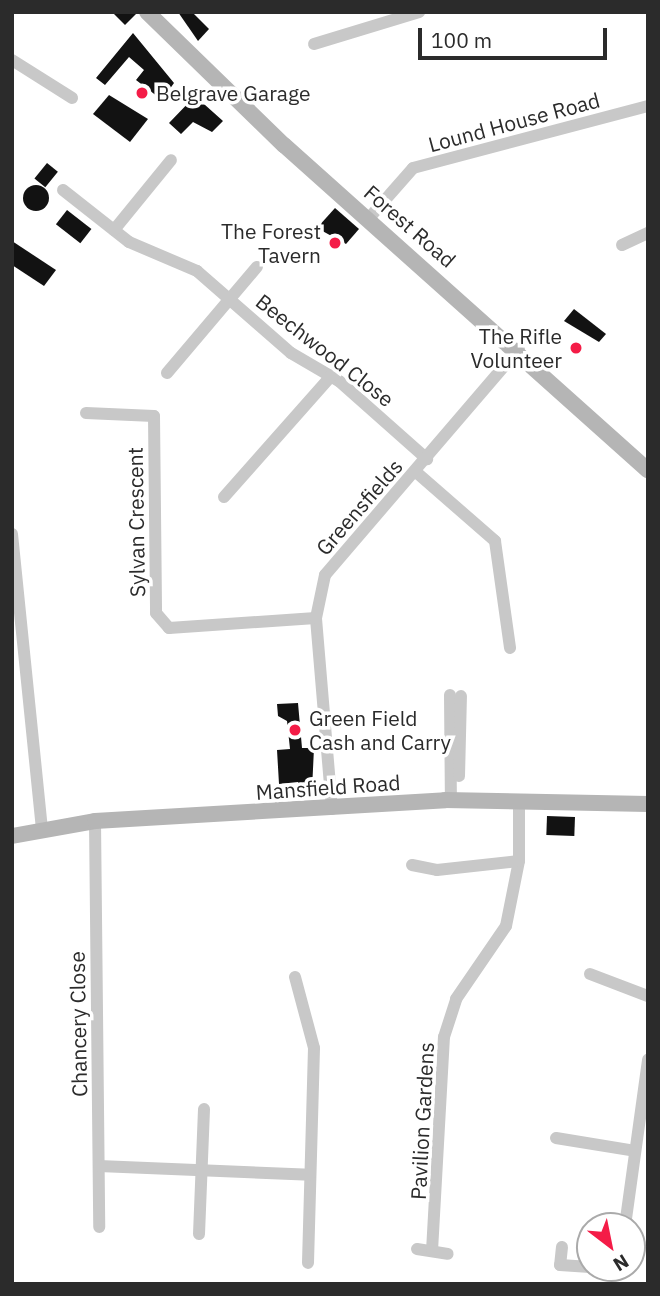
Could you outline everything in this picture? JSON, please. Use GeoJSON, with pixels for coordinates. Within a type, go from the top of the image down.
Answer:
{"type":"FeatureCollection","features":[{"type":"Feature","properties":{"kind":"street","name":"Forest Road"},"geometry":{"type":"LineString","coordinates":[[147,12],[284,145],[519,349],[648,470]]}},
{"type":"Feature","properties":{"kind":"street"},"geometry":{"type":"LineString","coordinates":[[314,44],[419,12]]}},
{"type":"Feature","properties":{"kind":"street"},"geometry":{"type":"LineString","coordinates":[[12,60],[72,98]]}},
{"type":"Feature","properties":{"kind":"street","name":"Lound House Road"},"geometry":{"type":"LineString","coordinates":[[370,217],[413,168],[648,106]]}},
{"type":"Feature","properties":{"kind":"street"},"geometry":{"type":"LineString","coordinates":[[114,230],[171,160]]}},
{"type":"Feature","properties":{"kind":"street"},"geometry":{"type":"LineString","coordinates":[[63,190],[114,230],[156,258],[197,271],[230,299]]}},
{"type":"Feature","properties":{"kind":"street"},"geometry":{"type":"LineString","coordinates":[[622,245],[648,233]]}},
{"type":"Feature","properties":{"kind":"street","name":"Beechwood Close"},"geometry":{"type":"LineString","coordinates":[[167,373],[257,267]]}},
{"type":"Feature","properties":{"kind":"street","name":"Beechwood Close"},"geometry":{"type":"LineString","coordinates":[[230,299],[291,353],[331,376],[427,459]]}},
{"type":"Feature","properties":{"kind":"street","name":"Greensfields"},"geometry":{"type":"LineString","coordinates":[[332,809],[316,618],[325,575],[519,349]]}},
{"type":"Feature","properties":{"kind":"street"},"geometry":{"type":"LineString","coordinates":[[224,497],[331,376]]}},
{"type":"Feature","properties":{"kind":"street","name":"Sylvan Crescent"},"geometry":{"type":"LineString","coordinates":[[86,413],[154,416],[156,613],[169,628],[316,618]]}},
{"type":"Feature","properties":{"kind":"street"},"geometry":{"type":"LineString","coordinates":[[416,472],[495,541],[510,648]]}},
{"type":"Feature","properties":{"kind":"street"},"geometry":{"type":"LineString","coordinates":[[12,534],[42,827]]}},
{"type":"Feature","properties":{"kind":"street"},"geometry":{"type":"LineString","coordinates":[[455,801],[456,695]]}},
{"type":"Feature","properties":{"kind":"street","name":"Mansfield Road"},"geometry":{"type":"LineString","coordinates":[[12,836],[42,827],[95,821],[455,801],[648,803]]}},
{"type":"Feature","properties":{"kind":"street","name":"Pavilion Gardens"},"geometry":{"type":"LineString","coordinates":[[432,1251],[443,1037],[456,999],[506,926],[519,861],[519,802]]}},
{"type":"Feature","properties":{"kind":"street","name":"Chancery Close"},"geometry":{"type":"LineString","coordinates":[[95,821],[99,1227]]}},
{"type":"Feature","properties":{"kind":"street"},"geometry":{"type":"LineString","coordinates":[[412,865],[437,870],[519,861]]}},
{"type":"Feature","properties":{"kind":"street"},"geometry":{"type":"LineString","coordinates":[[590,974],[648,996]]}},
{"type":"Feature","properties":{"kind":"street"},"geometry":{"type":"LineString","coordinates":[[295,977],[314,1048],[308,1263]]}},
{"type":"Feature","properties":{"kind":"street"},"geometry":{"type":"LineString","coordinates":[[627,1212],[648,1060]]}},
{"type":"Feature","properties":{"kind":"street"},"geometry":{"type":"LineString","coordinates":[[199,1234],[204,1109]]}},
{"type":"Feature","properties":{"kind":"street"},"geometry":{"type":"LineString","coordinates":[[556,1138],[635,1152]]}},
{"type":"Feature","properties":{"kind":"street"},"geometry":{"type":"LineString","coordinates":[[99,1166],[310,1175]]}},
{"type":"Feature","properties":{"kind":"street"},"geometry":{"type":"LineString","coordinates":[[562,1247],[560,1265],[576,1266]]}},
{"type":"Feature","properties":{"kind":"street"},"geometry":{"type":"LineString","coordinates":[[417,1249],[448,1254]]}},
{"type":"Feature","properties":{"kind":"building"},"geometry":{"type":"Polygon","coordinates":[[[112,12],[137,12],[137,13],[125,25],[112,12]]]}},
{"type":"Feature","properties":{"kind":"building"},"geometry":{"type":"Polygon","coordinates":[[[178,12],[192,12],[209,29],[198,41],[178,12]]]}},
{"type":"Feature","properties":{"kind":"building"},"geometry":{"type":"Polygon","coordinates":[[[133,33],[174,83],[162,100],[136,80],[144,70],[129,57],[105,85],[96,78],[133,33]]]}},
{"type":"Feature","properties":{"kind":"building"},"geometry":{"type":"Polygon","coordinates":[[[109,95],[148,119],[130,142],[93,114],[109,95]]]}},
{"type":"Feature","properties":{"kind":"building"},"geometry":{"type":"Polygon","coordinates":[[[195,96],[223,121],[212,132],[193,122],[181,134],[169,123],[195,96]]]}},
{"type":"Feature","properties":{"kind":"building"},"geometry":{"type":"Polygon","coordinates":[[[47,163],[58,172],[45,187],[34,179],[47,163]]]}},
{"type":"Feature","properties":{"kind":"building"},"geometry":{"type":"Polygon","coordinates":[[[36,185],[45,189],[49,198],[45,207],[36,211],[27,207],[23,198],[27,189],[36,185]]]}},
{"type":"Feature","properties":{"kind":"building"},"geometry":{"type":"Polygon","coordinates":[[[335,208],[359,229],[346,244],[317,228],[335,208]]]}},
{"type":"Feature","properties":{"kind":"building"},"geometry":{"type":"Polygon","coordinates":[[[67,210],[91,229],[80,243],[56,224],[67,210]]]}},
{"type":"Feature","properties":{"kind":"building"},"geometry":{"type":"Polygon","coordinates":[[[12,241],[56,270],[44,286],[12,265],[12,241]]]}},
{"type":"Feature","properties":{"kind":"building"},"geometry":{"type":"Polygon","coordinates":[[[574,309],[606,334],[599,342],[564,321],[574,309]]]}},
{"type":"Feature","properties":{"kind":"building"},"geometry":{"type":"Polygon","coordinates":[[[298,703],[302,748],[314,748],[312,790],[299,791],[298,782],[279,784],[277,750],[290,749],[287,721],[278,716],[277,704],[298,703]]]}},
{"type":"Feature","properties":{"kind":"building"},"geometry":{"type":"Polygon","coordinates":[[[547,816],[575,817],[574,836],[546,835],[547,816]]]}},
{"type":"Feature","properties":{"kind":"place","name":"Belgrave Garage"},"geometry":{"type":"Point","coordinates":[142,93]}},
{"type":"Feature","properties":{"kind":"place","name":"The Forest Tavern"},"geometry":{"type":"Point","coordinates":[335,243]}},
{"type":"Feature","properties":{"kind":"place","name":"The Rifle Volunteer"},"geometry":{"type":"Point","coordinates":[576,348]}},
{"type":"Feature","properties":{"kind":"place","name":"Green Field Cash and Carry"},"geometry":{"type":"Point","coordinates":[295,730]}}]}
